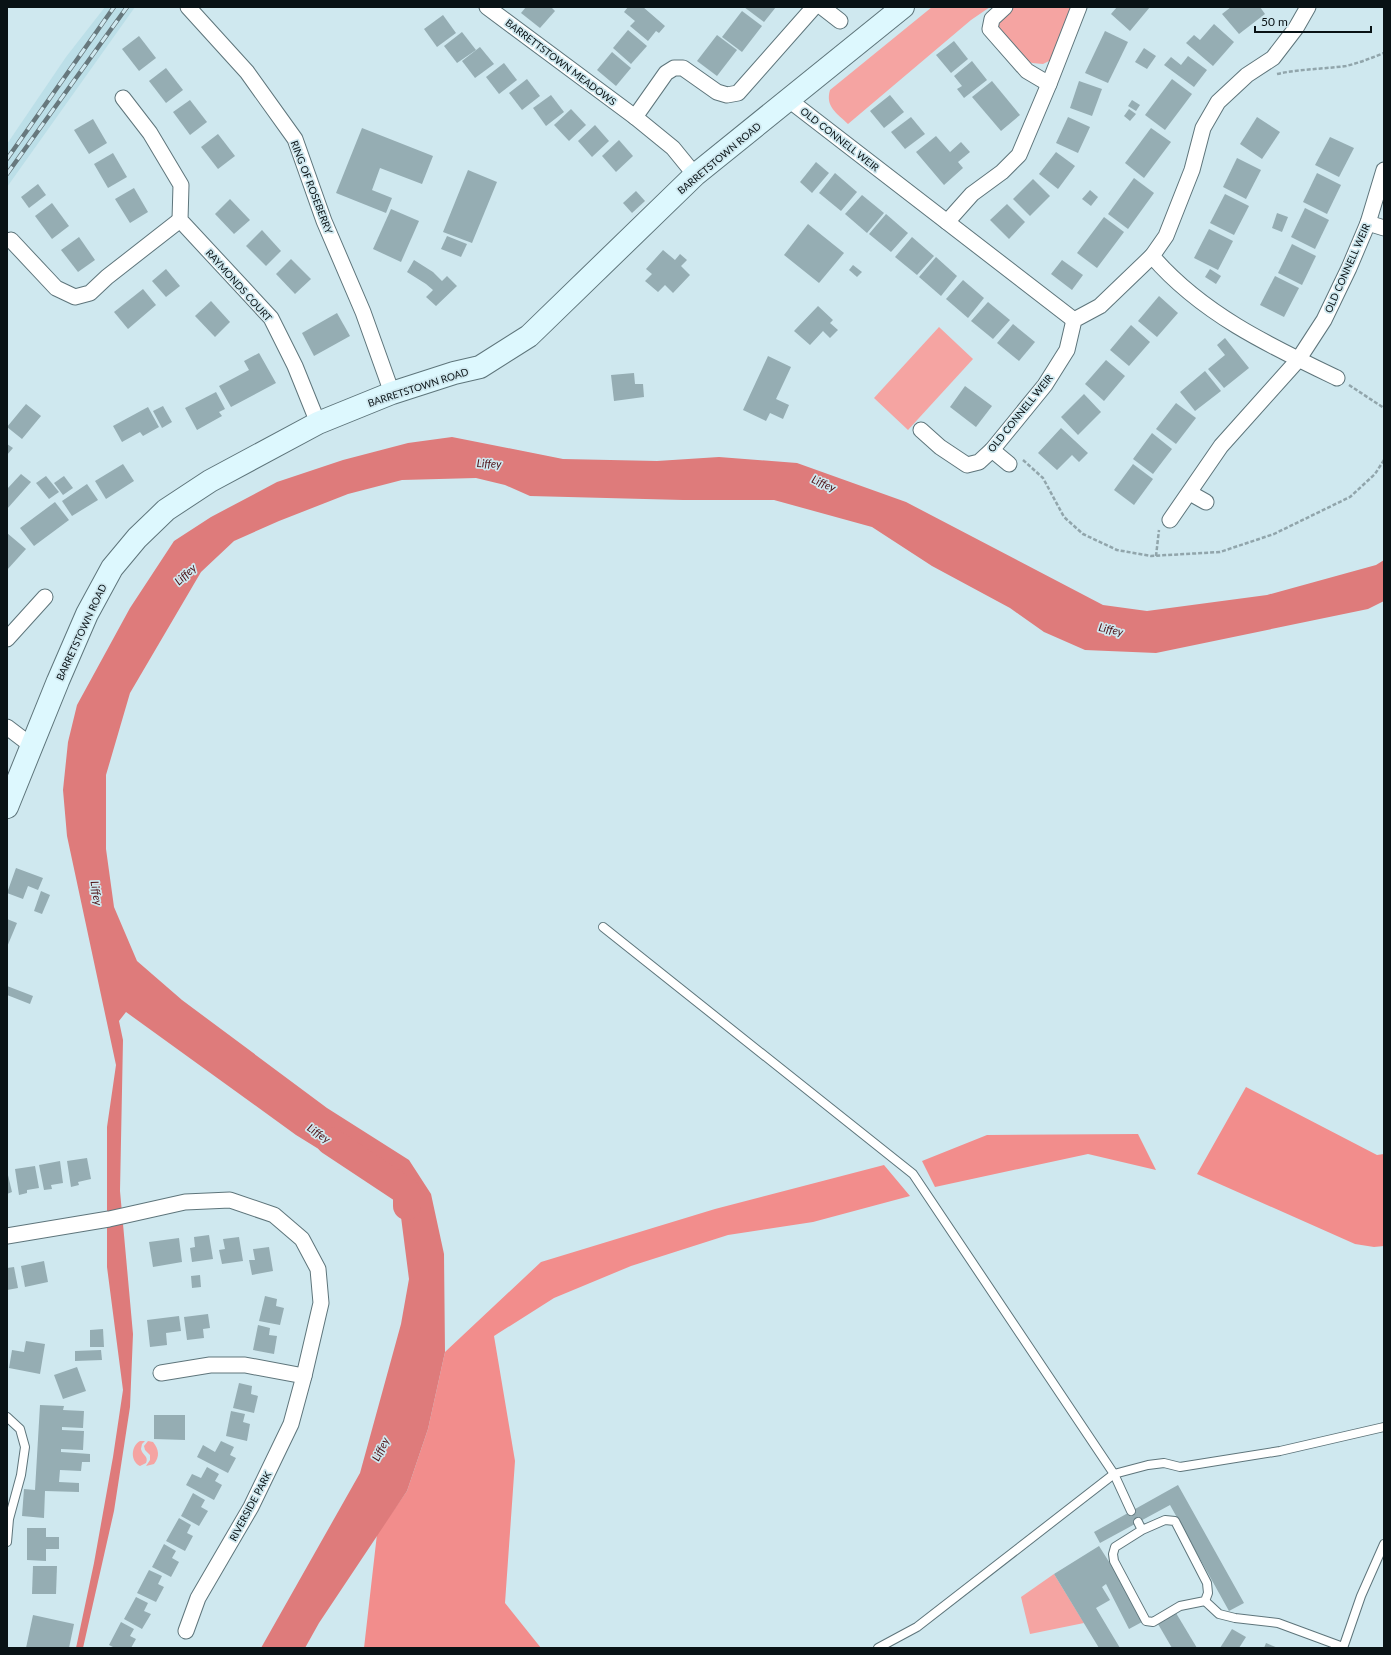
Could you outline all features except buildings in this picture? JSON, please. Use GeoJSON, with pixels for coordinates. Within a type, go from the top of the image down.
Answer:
{"type":"FeatureCollection","features":[{"type":"Feature","properties":{"kind":"street","name":"RING OF ROSEBERRY"},"geometry":{"type":"LineString","coordinates":[[188,7],[247,72],[295,139],[324,221],[363,312],[392,393]]}},
{"type":"Feature","properties":{"kind":"street","name":"BARRETTSTOWN MEADOWS"},"geometry":{"type":"LineString","coordinates":[[487,7],[635,117],[673,148],[695,175]]}},
{"type":"Feature","properties":{"kind":"street"},"geometry":{"type":"LineString","coordinates":[[635,117],[666,73],[674,68],[683,68],[717,92],[727,95],[738,93],[814,7]]}},
{"type":"Feature","properties":{"kind":"street"},"geometry":{"type":"LineString","coordinates":[[822,7],[840,21]]}},
{"type":"Feature","properties":{"kind":"street","name":"BARRETSTOWN ROAD"},"geometry":{"type":"LineString","coordinates":[[7,807],[88,614],[112,568],[136,538],[166,510],[210,481],[318,423],[392,393],[454,373],[480,367],[529,336],[695,175],[903,7]]}},
{"type":"Feature","properties":{"kind":"street"},"geometry":{"type":"LineString","coordinates":[[1005,7],[992,19],[990,29],[1027,71],[1050,84]]}},
{"type":"Feature","properties":{"kind":"street"},"geometry":{"type":"LineString","coordinates":[[948,222],[972,194],[1002,172],[1019,155],[1050,84],[1079,7]]}},
{"type":"Feature","properties":{"kind":"street"},"geometry":{"type":"LineString","coordinates":[[1074,320],[1100,306],[1152,256],[1166,236],[1192,170],[1203,128],[1218,102],[1247,75],[1273,58],[1296,28],[1308,7]]}},
{"type":"Feature","properties":{"kind":"street"},"geometry":{"type":"LineString","coordinates":[[11,240],[56,288],[75,297],[90,293],[107,277],[180,220],[181,185],[150,133],[123,98]]}},
{"type":"Feature","properties":{"kind":"street","name":"OLD CONNELL WEIR"},"geometry":{"type":"LineString","coordinates":[[789,100],[1074,320],[1067,350],[1045,385],[992,450],[979,462],[967,465],[940,447],[921,430]]}},
{"type":"Feature","properties":{"kind":"street","name":"OLD CONNELL WEIR"},"geometry":{"type":"LineString","coordinates":[[1170,520],[1221,446],[1298,360],[1324,320],[1349,268],[1368,223],[1384,170]]}},
{"type":"Feature","properties":{"kind":"street","name":"RAYMONDS COURT"},"geometry":{"type":"LineString","coordinates":[[180,220],[271,318],[295,366],[318,423]]}},
{"type":"Feature","properties":{"kind":"street"},"geometry":{"type":"LineString","coordinates":[[1368,223],[1384,228]]}},
{"type":"Feature","properties":{"kind":"street"},"geometry":{"type":"LineString","coordinates":[[1152,256],[1169,276],[1229,322],[1298,360],[1337,378]]}},
{"type":"Feature","properties":{"kind":"street"},"geometry":{"type":"LineString","coordinates":[[992,450],[1008,464]]}},
{"type":"Feature","properties":{"kind":"street"},"geometry":{"type":"LineString","coordinates":[[1190,493],[1206,502]]}},
{"type":"Feature","properties":{"kind":"street"},"geometry":{"type":"LineString","coordinates":[[7,639],[45,597]]}},
{"type":"Feature","properties":{"kind":"street"},"geometry":{"type":"LineString","coordinates":[[7,727],[32,746]]}},
{"type":"Feature","properties":{"kind":"street","name":"RIVERSIDE PARK"},"geometry":{"type":"LineString","coordinates":[[7,1236],[109,1219],[185,1202],[230,1200],[274,1215],[302,1239],[318,1269],[321,1303],[291,1424],[251,1507],[198,1598],[186,1631]]}},
{"type":"Feature","properties":{"kind":"street"},"geometry":{"type":"LineString","coordinates":[[161,1373],[210,1365],[245,1365],[304,1376]]}},
{"type":"Feature","properties":{"kind":"lane"},"geometry":{"type":"LineString","coordinates":[[603,927],[913,1174],[1114,1474],[1131,1511]]}},
{"type":"Feature","properties":{"kind":"lane"},"geometry":{"type":"LineString","coordinates":[[7,1417],[20,1429],[25,1447],[21,1474],[9,1519],[7,1542]]}},
{"type":"Feature","properties":{"kind":"lane"},"geometry":{"type":"LineString","coordinates":[[878,1648],[917,1627],[1114,1474],[1148,1465],[1164,1463],[1180,1467],[1280,1451],[1384,1427]]}},
{"type":"Feature","properties":{"kind":"lane"},"geometry":{"type":"LineString","coordinates":[[1165,1520],[1175,1521],[1207,1583],[1208,1592],[1205,1601],[1180,1606],[1153,1622],[1146,1621],[1114,1561],[1113,1554],[1115,1547],[1140,1526],[1165,1520]]}},
{"type":"Feature","properties":{"kind":"lane"},"geometry":{"type":"LineString","coordinates":[[1205,1601],[1219,1614],[1235,1618],[1278,1623],[1343,1648],[1361,1596],[1384,1544]]}},
{"type":"Feature","properties":{"kind":"path"},"geometry":{"type":"LineString","coordinates":[[1272,76],[1290,71],[1346,66],[1365,61],[1384,52]]}},
{"type":"Feature","properties":{"kind":"path"},"geometry":{"type":"LineString","coordinates":[[1337,378],[1384,408]]}},
{"type":"Feature","properties":{"kind":"path"},"geometry":{"type":"LineString","coordinates":[[1008,464],[1017,456],[1043,478],[1064,518],[1083,534],[1117,550],[1151,556],[1220,552],[1274,534],[1350,497],[1375,474],[1384,460]]}},
{"type":"Feature","properties":{"kind":"shaded area"},"geometry":{"type":"Polygon","coordinates":[[[105,7],[135,7],[7,187],[7,144],[66,57],[105,7]]]}},
{"type":"Feature","properties":{"kind":"shaded area"},"geometry":{"type":"Polygon","coordinates":[[[932,7],[990,7],[971,20],[848,124],[833,109],[829,101],[830,90],[932,7]]]}},
{"type":"Feature","properties":{"kind":"shaded area"},"geometry":{"type":"Polygon","coordinates":[[[1014,7],[1074,7],[1053,59],[1043,64],[1032,63],[1023,59],[998,30],[1001,20],[1014,7]]]}},
{"type":"Feature","properties":{"kind":"shaded area"},"geometry":{"type":"Polygon","coordinates":[[[939,327],[973,359],[908,430],[874,398],[939,327]]]}},
{"type":"Feature","properties":{"kind":"shaded area"},"geometry":{"type":"Polygon","coordinates":[[[1246,1087],[1377,1155],[1384,1154],[1384,1246],[1374,1247],[1355,1244],[1197,1174],[1246,1087]]]}},
{"type":"Feature","properties":{"kind":"shaded area"},"geometry":{"type":"Polygon","coordinates":[[[1138,1134],[1156,1170],[1088,1154],[935,1187],[922,1161],[987,1135],[1138,1134]]]}},
{"type":"Feature","properties":{"kind":"shaded area"},"geometry":{"type":"Polygon","coordinates":[[[884,1165],[910,1196],[813,1222],[728,1235],[631,1266],[554,1298],[494,1336],[515,1461],[505,1603],[541,1648],[364,1648],[377,1534],[407,1491],[428,1429],[445,1352],[541,1262],[715,1209],[884,1165]]]}},
{"type":"Feature","properties":{"kind":"shaded area"},"geometry":{"type":"Polygon","coordinates":[[[140,1441],[145,1441],[142,1444],[141,1449],[147,1461],[140,1466],[133,1457],[133,1450],[140,1441]]]}},
{"type":"Feature","properties":{"kind":"shaded area"},"geometry":{"type":"Polygon","coordinates":[[[148,1441],[153,1442],[155,1445],[158,1450],[158,1456],[154,1464],[146,1466],[150,1460],[150,1455],[145,1450],[144,1446],[148,1441]]]}},
{"type":"Feature","properties":{"kind":"shaded area"},"geometry":{"type":"Polygon","coordinates":[[[1054,1574],[1084,1623],[1030,1634],[1021,1597],[1054,1574]]]}},
{"type":"Feature","properties":{"kind":"water"},"geometry":{"type":"Polygon","coordinates":[[[452,437],[563,459],[657,461],[719,457],[797,463],[906,502],[1103,605],[1147,611],[1267,595],[1376,565],[1384,560],[1384,601],[1368,609],[1156,653],[1085,650],[1044,632],[1010,608],[932,566],[872,527],[774,500],[683,500],[530,496],[505,485],[476,478],[402,480],[348,494],[279,521],[234,541],[201,572],[130,693],[106,775],[106,849],[114,907],[137,961],[182,1000],[327,1108],[409,1160],[431,1194],[444,1254],[445,1352],[428,1429],[407,1491],[319,1623],[305,1648],[261,1648],[360,1473],[401,1324],[409,1279],[401,1217],[383,1170],[369,1163],[338,1161],[296,1135],[126,1012],[119,1021],[123,1040],[120,1191],[133,1334],[130,1407],[114,1511],[83,1648],[76,1648],[94,1563],[113,1457],[123,1390],[107,1267],[107,1127],[116,1065],[67,836],[63,790],[68,742],[77,705],[130,608],[174,541],[211,517],[277,482],[343,460],[408,443],[452,437]]]}},
{"type":"Feature","properties":{"kind":"waterway","name":"Liffey"},"geometry":{"type":"LineString","coordinates":[[330,1141],[407,1192],[407,1206]]}},
{"type":"Feature","properties":{"kind":"railway"},"geometry":{"type":"LineString","coordinates":[[7,159],[114,7]]}},
{"type":"Feature","properties":{"kind":"railway"},"geometry":{"type":"LineString","coordinates":[[7,174],[127,7]]}}]}
